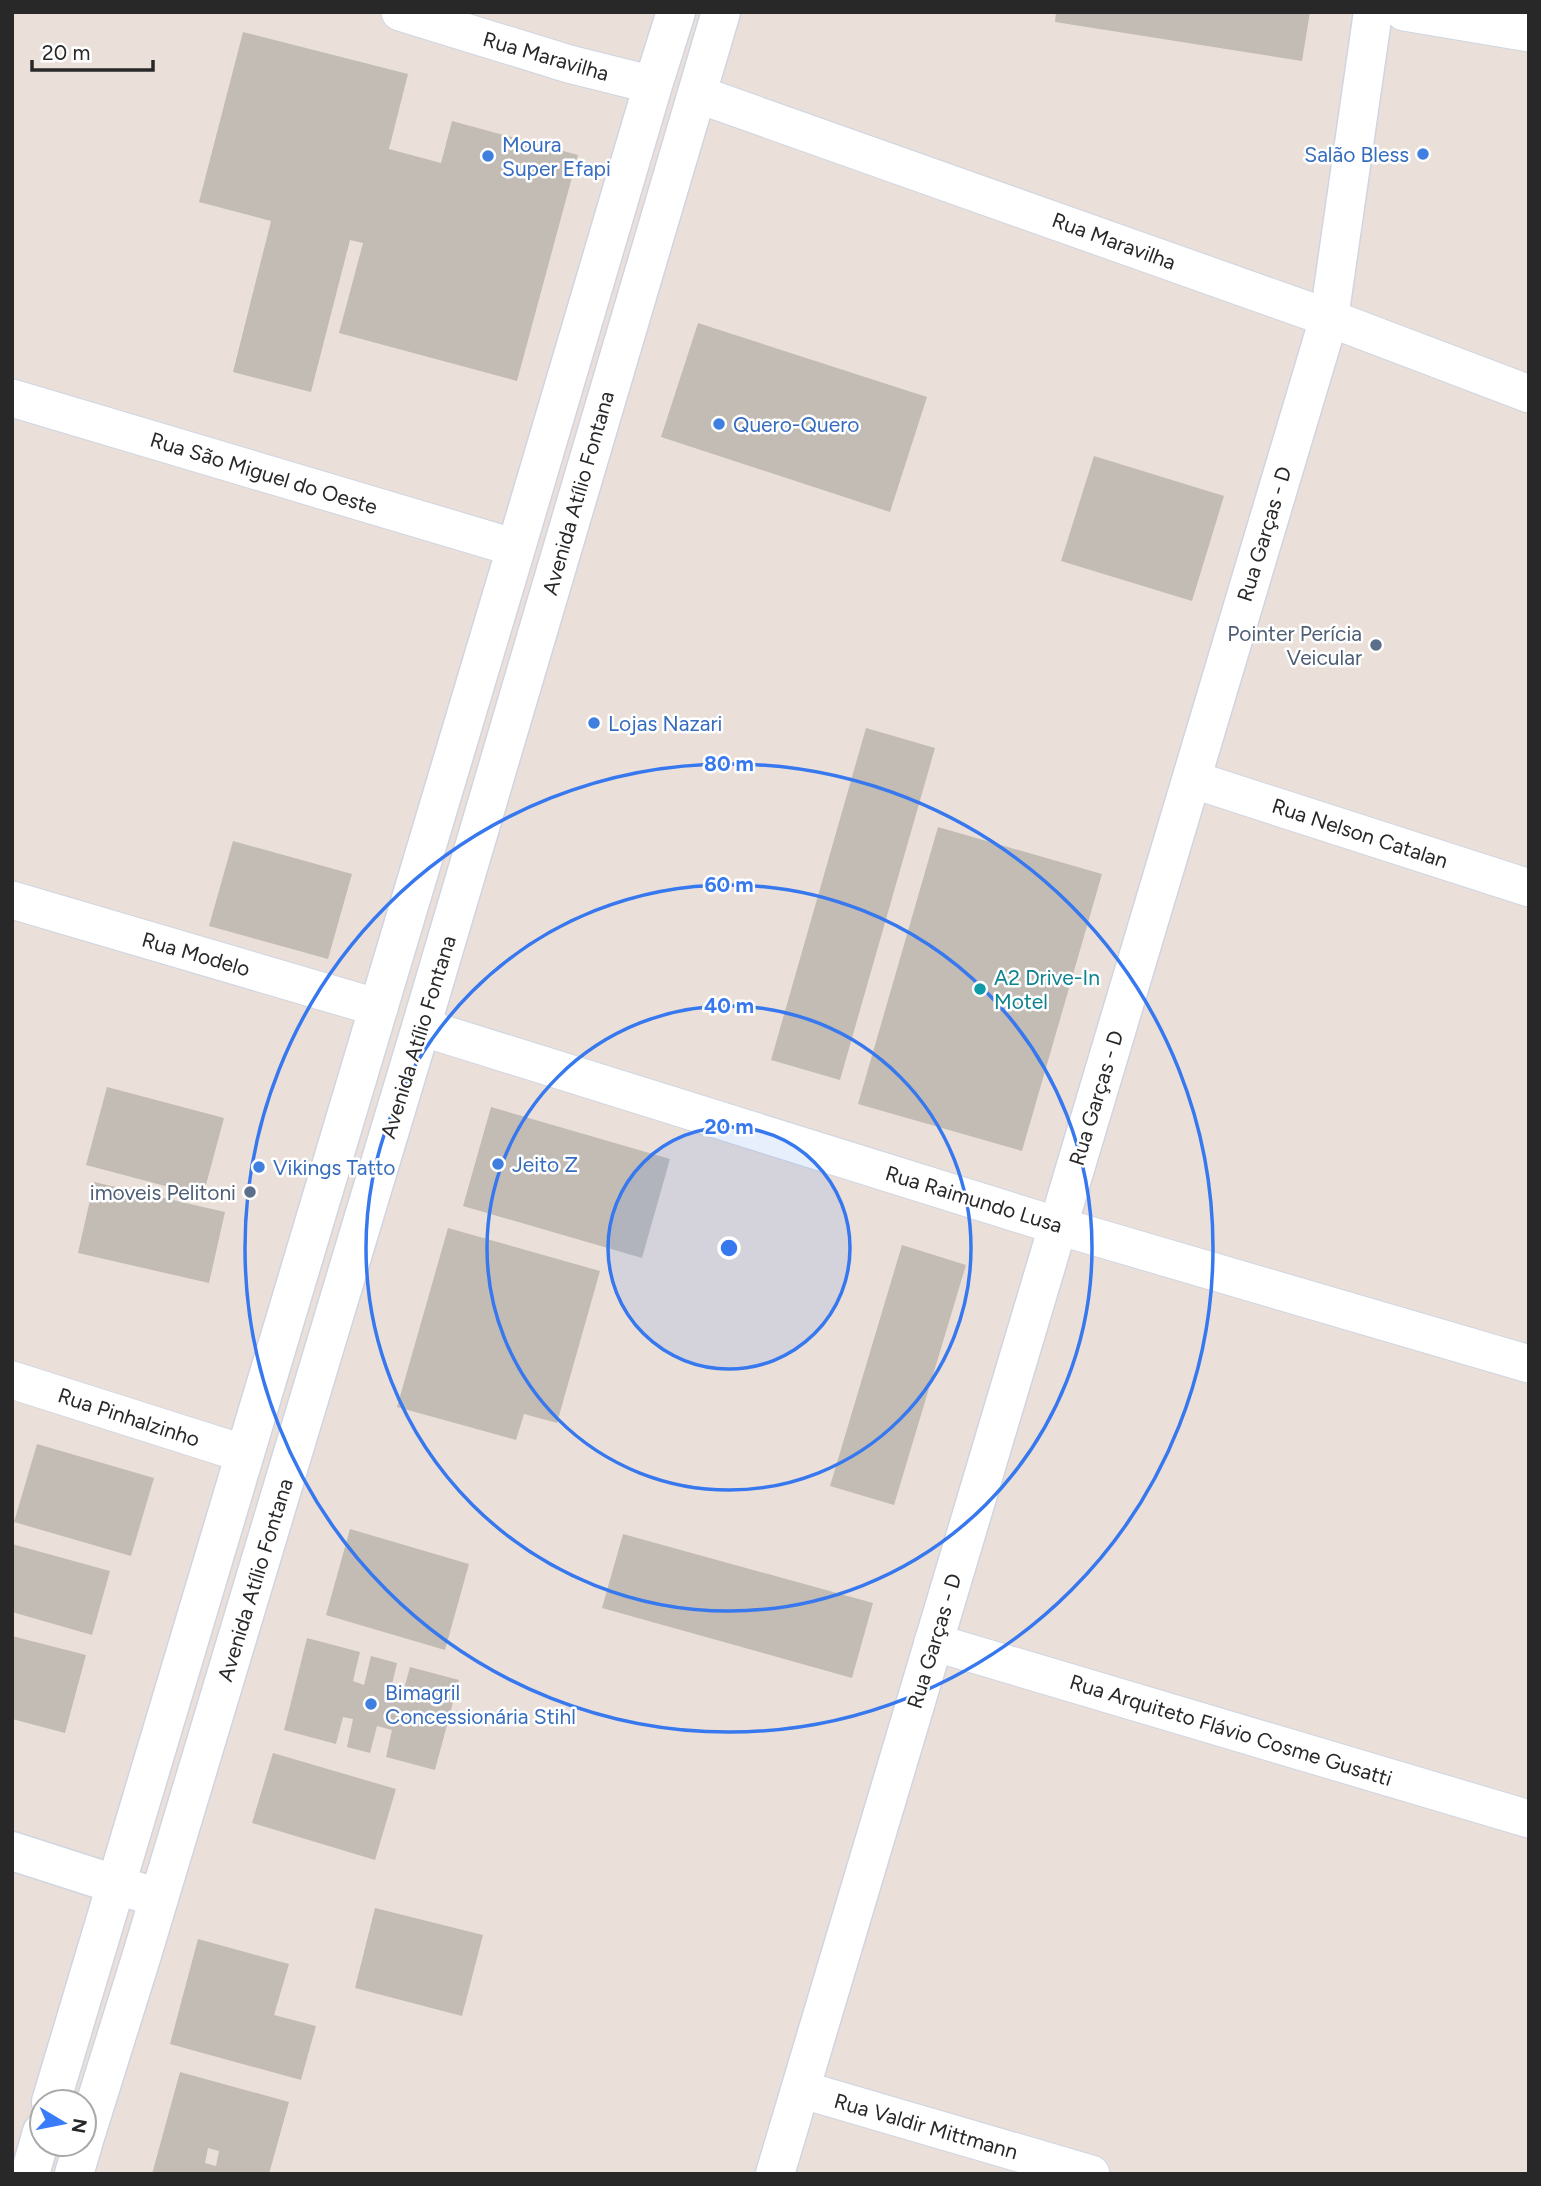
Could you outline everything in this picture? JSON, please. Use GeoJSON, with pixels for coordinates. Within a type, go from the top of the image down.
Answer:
{"type":"FeatureCollection","features":[{"type":"Feature","properties":{"kind":"main road","name":"Avenida Atílio Fontana"},"geometry":{"type":"LineString","coordinates":[[55,2088],[676,12]]}},
{"type":"Feature","properties":{"kind":"main road","name":"Avenida Atílio Fontana"},"geometry":{"type":"LineString","coordinates":[[98,2093],[421,1027],[721,12]]}},
{"type":"Feature","properties":{"kind":"main road","name":"Rua Garças - D"},"geometry":{"type":"LineString","coordinates":[[775,2174],[1329,318],[1373,12]]}},
{"type":"Feature","properties":{"kind":"main road"},"geometry":{"type":"LineString","coordinates":[[12,1851],[158,1898]]}},
{"type":"Feature","properties":{"kind":"street","name":"Rua Maravilha"},"geometry":{"type":"LineString","coordinates":[[400,12],[569,64],[653,85]]}},
{"type":"Feature","properties":{"kind":"street"},"geometry":{"type":"LineString","coordinates":[[1404,12],[1529,33]]}},
{"type":"Feature","properties":{"kind":"street","name":"Rua Maravilha"},"geometry":{"type":"LineString","coordinates":[[696,94],[1518,387]]}},
{"type":"Feature","properties":{"kind":"street","name":"Rua São Miguel do Oeste"},"geometry":{"type":"LineString","coordinates":[[12,398],[516,548]]}},
{"type":"Feature","properties":{"kind":"street","name":"Rua Nelson Catalan"},"geometry":{"type":"LineString","coordinates":[[1191,779],[1529,888]]}},
{"type":"Feature","properties":{"kind":"street","name":"Rua Modelo"},"geometry":{"type":"LineString","coordinates":[[12,900],[379,1007]]}},
{"type":"Feature","properties":{"kind":"street","name":"Rua Raimundo Lusa"},"geometry":{"type":"LineString","coordinates":[[421,1027],[1058,1226],[1529,1364]]}},
{"type":"Feature","properties":{"kind":"street","name":"Rua Pinhalzinho"},"geometry":{"type":"LineString","coordinates":[[12,1380],[245,1454]]}},
{"type":"Feature","properties":{"kind":"street","name":"Rua Arquiteto Flávio Cosme Gusatti"},"geometry":{"type":"LineString","coordinates":[[933,1642],[1529,1819]]}},
{"type":"Feature","properties":{"kind":"street","name":"Rua Valdir Mittmann"},"geometry":{"type":"LineString","coordinates":[[800,2089],[1091,2174]]}},
{"type":"Feature","properties":{"kind":"building"},"geometry":{"type":"Polygon","coordinates":[[[1056,12],[1310,12],[1302,61],[1055,22],[1056,12]]]}},
{"type":"Feature","properties":{"kind":"building"},"geometry":{"type":"Polygon","coordinates":[[[243,32],[408,74],[389,149],[441,163],[452,121],[578,155],[517,381],[339,333],[363,243],[350,240],[311,392],[233,372],[271,221],[199,202],[243,32]]]}},
{"type":"Feature","properties":{"kind":"building"},"geometry":{"type":"Polygon","coordinates":[[[698,323],[927,397],[890,512],[661,437],[698,323]]]}},
{"type":"Feature","properties":{"kind":"building"},"geometry":{"type":"Polygon","coordinates":[[[1094,456],[1224,496],[1192,601],[1061,561],[1094,456]]]}},
{"type":"Feature","properties":{"kind":"building"},"geometry":{"type":"Polygon","coordinates":[[[866,728],[935,748],[840,1080],[771,1060],[866,728]]]}},
{"type":"Feature","properties":{"kind":"building","name":"A2 Drive-In Motel"},"geometry":{"type":"Polygon","coordinates":[[[938,827],[1102,874],[1022,1151],[858,1104],[938,827]]]}},
{"type":"Feature","properties":{"kind":"building"},"geometry":{"type":"Polygon","coordinates":[[[233,841],[352,874],[328,959],[209,926],[233,841]]]}},
{"type":"Feature","properties":{"kind":"building"},"geometry":{"type":"Polygon","coordinates":[[[107,1087],[224,1118],[203,1196],[86,1165],[107,1087]]]}},
{"type":"Feature","properties":{"kind":"building"},"geometry":{"type":"Polygon","coordinates":[[[491,1107],[670,1159],[642,1258],[463,1206],[491,1107]]]}},
{"type":"Feature","properties":{"kind":"building"},"geometry":{"type":"Polygon","coordinates":[[[94,1182],[225,1212],[209,1283],[78,1253],[94,1182]]]}},
{"type":"Feature","properties":{"kind":"building"},"geometry":{"type":"Polygon","coordinates":[[[448,1228],[600,1271],[557,1423],[524,1414],[516,1440],[397,1407],[448,1228]]]}},
{"type":"Feature","properties":{"kind":"building"},"geometry":{"type":"Polygon","coordinates":[[[902,1245],[966,1265],[894,1505],[830,1486],[902,1245]]]}},
{"type":"Feature","properties":{"kind":"building"},"geometry":{"type":"Polygon","coordinates":[[[37,1444],[154,1478],[131,1556],[14,1522],[37,1444]]]}},
{"type":"Feature","properties":{"kind":"building"},"geometry":{"type":"Polygon","coordinates":[[[350,1529],[469,1564],[445,1650],[326,1615],[350,1529]]]}},
{"type":"Feature","properties":{"kind":"building"},"geometry":{"type":"Polygon","coordinates":[[[623,1534],[873,1603],[852,1678],[602,1608],[623,1534]]]}},
{"type":"Feature","properties":{"kind":"building"},"geometry":{"type":"Polygon","coordinates":[[[12,1544],[110,1571],[92,1635],[12,1612],[12,1544]]]}},
{"type":"Feature","properties":{"kind":"building"},"geometry":{"type":"Polygon","coordinates":[[[12,1636],[86,1655],[65,1733],[12,1719],[12,1636]]]}},
{"type":"Feature","properties":{"kind":"building","name":"Bimagril Concessionária Stihl"},"geometry":{"type":"Polygon","coordinates":[[[307,1638],[360,1652],[353,1681],[364,1685],[371,1656],[397,1663],[391,1689],[403,1692],[410,1667],[459,1680],[435,1770],[386,1757],[392,1730],[377,1726],[370,1753],[347,1747],[353,1719],[343,1717],[336,1744],[284,1730],[307,1638]]]}},
{"type":"Feature","properties":{"kind":"building"},"geometry":{"type":"Polygon","coordinates":[[[273,1753],[396,1789],[375,1860],[252,1823],[273,1753]]]}},
{"type":"Feature","properties":{"kind":"building"},"geometry":{"type":"Polygon","coordinates":[[[375,1908],[483,1935],[462,2016],[355,1988],[375,1908]]]}},
{"type":"Feature","properties":{"kind":"building"},"geometry":{"type":"Polygon","coordinates":[[[198,1939],[289,1964],[274,2015],[316,2026],[301,2080],[170,2044],[198,1939]]]}},
{"type":"Feature","properties":{"kind":"building"},"geometry":{"type":"Polygon","coordinates":[[[180,2072],[289,2102],[269,2174],[152,2174],[180,2072]],[[208,2148],[205,2163],[216,2166],[219,2151],[208,2148]]]}},
{"type":"Feature","properties":{"kind":"place","name":"Salão Bless"},"geometry":{"type":"Point","coordinates":[1423,154]}},
{"type":"Feature","properties":{"kind":"place","name":"Moura Super Efapi"},"geometry":{"type":"Point","coordinates":[488,156]}},
{"type":"Feature","properties":{"kind":"place","name":"Quero-Quero"},"geometry":{"type":"Point","coordinates":[719,424]}},
{"type":"Feature","properties":{"kind":"place","name":"Pointer Perícia Veicular"},"geometry":{"type":"Point","coordinates":[1376,645]}},
{"type":"Feature","properties":{"kind":"place","name":"Lojas Nazari"},"geometry":{"type":"Point","coordinates":[594,723]}},
{"type":"Feature","properties":{"kind":"place","name":"A2 Drive-In Motel"},"geometry":{"type":"Point","coordinates":[980,989]}},
{"type":"Feature","properties":{"kind":"place","name":"Jeito Z"},"geometry":{"type":"Point","coordinates":[498,1164]}},
{"type":"Feature","properties":{"kind":"place","name":"Vikings Tatto"},"geometry":{"type":"Point","coordinates":[259,1167]}},
{"type":"Feature","properties":{"kind":"place","name":"imoveis Pelitoni"},"geometry":{"type":"Point","coordinates":[250,1192]}},
{"type":"Feature","properties":{"kind":"place","name":"Bimagril Concessionária Stihl"},"geometry":{"type":"Point","coordinates":[371,1704]}}]}
